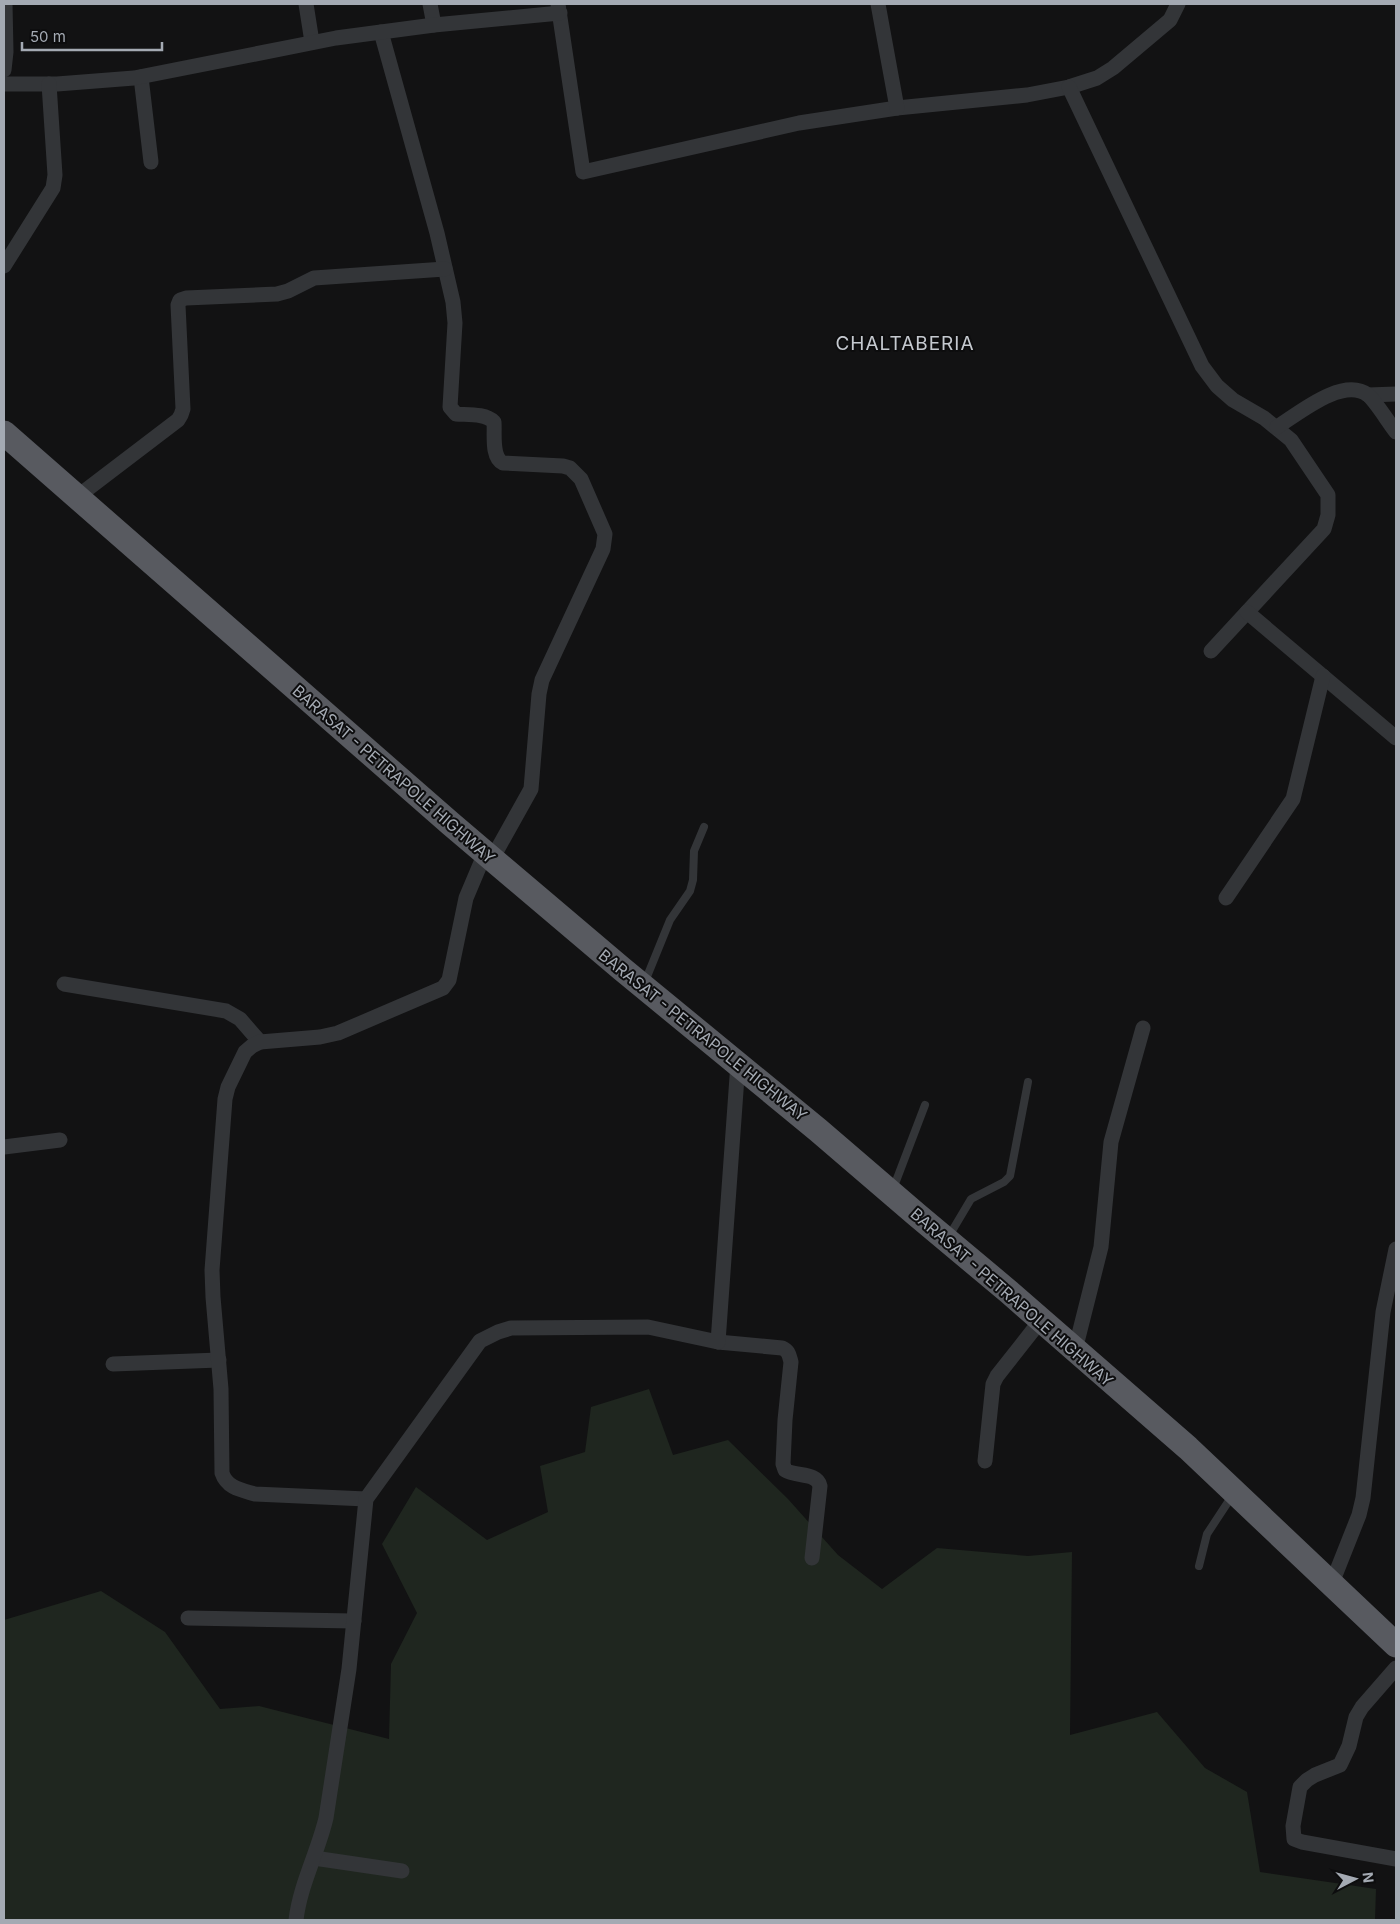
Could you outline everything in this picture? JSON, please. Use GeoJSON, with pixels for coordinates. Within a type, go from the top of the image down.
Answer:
{"type":"FeatureCollection","features":[{"type":"Feature","properties":{"kind":"highway","name":"BARASAT - PETRAPOLE HIGHWAY"},"geometry":{"type":"LineString","coordinates":[[4,433],[488,856],[818,1130],[1041,1320],[1188,1448],[1396,1645]]}},
{"type":"Feature","properties":{"kind":"street"},"geometry":{"type":"LineString","coordinates":[[4,70],[6,52],[5,4]]}},
{"type":"Feature","properties":{"kind":"street"},"geometry":{"type":"LineString","coordinates":[[306,4],[312,42]]}},
{"type":"Feature","properties":{"kind":"street"},"geometry":{"type":"LineString","coordinates":[[430,4],[434,25]]}},
{"type":"Feature","properties":{"kind":"street"},"geometry":{"type":"LineString","coordinates":[[878,4],[897,108]]}},
{"type":"Feature","properties":{"kind":"street"},"geometry":{"type":"LineString","coordinates":[[4,84],[49,84],[141,77],[312,42],[559,8],[583,172],[799,123],[897,108],[1026,95],[1069,88],[1098,78],[1113,68],[1170,20],[1178,4]]}},
{"type":"Feature","properties":{"kind":"street"},"geometry":{"type":"LineString","coordinates":[[366,1498],[255,1494],[237,1489],[226,1483],[222,1473],[219,1360],[212,1270],[225,1099],[228,1087],[245,1052],[260,1042],[320,1037],[338,1033],[443,988],[449,980],[466,898],[488,856],[531,789],[539,694],[542,680],[603,549],[605,534],[581,479],[576,472],[563,466],[503,463],[498,461],[494,422],[486,416],[456,414],[450,407],[455,323],[453,302],[381,32]]}},
{"type":"Feature","properties":{"kind":"street"},"geometry":{"type":"LineString","coordinates":[[141,77],[152,162]]}},
{"type":"Feature","properties":{"kind":"street"},"geometry":{"type":"LineString","coordinates":[[4,266],[53,188],[55,175],[49,84]]}},
{"type":"Feature","properties":{"kind":"street"},"geometry":{"type":"LineString","coordinates":[[1069,88],[1202,366],[1217,386],[1277,427],[1291,440],[1328,495],[1328,515],[1324,529],[1211,650]]}},
{"type":"Feature","properties":{"kind":"street"},"geometry":{"type":"LineString","coordinates":[[76,497],[178,420],[182,415],[178,305],[180,300],[186,298],[277,294],[288,291],[314,278],[445,269]]}},
{"type":"Feature","properties":{"kind":"street"},"geometry":{"type":"LineString","coordinates":[[1277,427],[1333,393],[1346,389],[1358,390],[1368,395],[1396,432]]}},
{"type":"Feature","properties":{"kind":"street"},"geometry":{"type":"LineString","coordinates":[[1368,395],[1396,394]]}},
{"type":"Feature","properties":{"kind":"street"},"geometry":{"type":"LineString","coordinates":[[1247,612],[1396,738]]}},
{"type":"Feature","properties":{"kind":"street"},"geometry":{"type":"LineString","coordinates":[[1226,898],[1293,798],[1323,676]]}},
{"type":"Feature","properties":{"kind":"street"},"geometry":{"type":"LineString","coordinates":[[64,984],[226,1011],[240,1019],[260,1042]]}},
{"type":"Feature","properties":{"kind":"street"},"geometry":{"type":"LineString","coordinates":[[1075,1350],[1101,1247],[1111,1142],[1143,1028]]}},
{"type":"Feature","properties":{"kind":"street"},"geometry":{"type":"LineString","coordinates":[[718,1342],[738,1063]]}},
{"type":"Feature","properties":{"kind":"street"},"geometry":{"type":"LineString","coordinates":[[4,1148],[60,1140]]}},
{"type":"Feature","properties":{"kind":"street"},"geometry":{"type":"LineString","coordinates":[[1332,1583],[1359,1515],[1363,1498],[1383,1312],[1396,1249]]}},
{"type":"Feature","properties":{"kind":"street"},"geometry":{"type":"LineString","coordinates":[[985,1461],[993,1384],[997,1376],[1041,1320]]}},
{"type":"Feature","properties":{"kind":"street"},"geometry":{"type":"LineString","coordinates":[[296,1920],[298,1905],[321,1840],[326,1818],[349,1669],[366,1498],[480,1342],[498,1332],[511,1328],[648,1327],[718,1342],[782,1348],[786,1350],[791,1362],[785,1420],[785,1470],[790,1474],[816,1478],[820,1486],[812,1558]]}},
{"type":"Feature","properties":{"kind":"street"},"geometry":{"type":"LineString","coordinates":[[113,1364],[219,1360]]}},
{"type":"Feature","properties":{"kind":"street"},"geometry":{"type":"LineString","coordinates":[[188,1618],[354,1621]]}},
{"type":"Feature","properties":{"kind":"street"},"geometry":{"type":"LineString","coordinates":[[1396,1668],[1362,1707],[1356,1717],[1349,1746],[1340,1765],[1315,1775],[1300,1787],[1292,1826],[1294,1839],[1302,1842],[1396,1859]]}},
{"type":"Feature","properties":{"kind":"street"},"geometry":{"type":"LineString","coordinates":[[314,1858],[402,1872]]}},
{"type":"Feature","properties":{"kind":"lane"},"geometry":{"type":"LineString","coordinates":[[643,986],[670,920],[690,890],[693,880],[694,850],[704,827]]}},
{"type":"Feature","properties":{"kind":"lane"},"geometry":{"type":"LineString","coordinates":[[946,1240],[971,1199],[1004,1182],[1010,1176],[1028,1082]]}},
{"type":"Feature","properties":{"kind":"lane"},"geometry":{"type":"LineString","coordinates":[[892,1194],[925,1105]]}},
{"type":"Feature","properties":{"kind":"lane"},"geometry":{"type":"LineString","coordinates":[[1199,1566],[1207,1534],[1235,1492]]}},
{"type":"Feature","properties":{"kind":"shaded area"},"geometry":{"type":"Polygon","coordinates":[[[649,1389],[673,1455],[728,1440],[788,1499],[838,1555],[882,1589],[937,1548],[1028,1556],[1072,1552],[1070,1735],[1157,1712],[1205,1768],[1247,1792],[1260,1872],[1376,1889],[1375,1920],[4,1920],[4,1620],[101,1591],[165,1632],[220,1709],[259,1706],[389,1739],[391,1664],[417,1613],[382,1544],[416,1487],[487,1540],[548,1512],[540,1466],[585,1452],[591,1407],[649,1389]]]}},
{"type":"Feature","properties":{"kind":"district","name":"CHALTABERIA"},"geometry":{"type":"Point","coordinates":[905,343]}}]}
